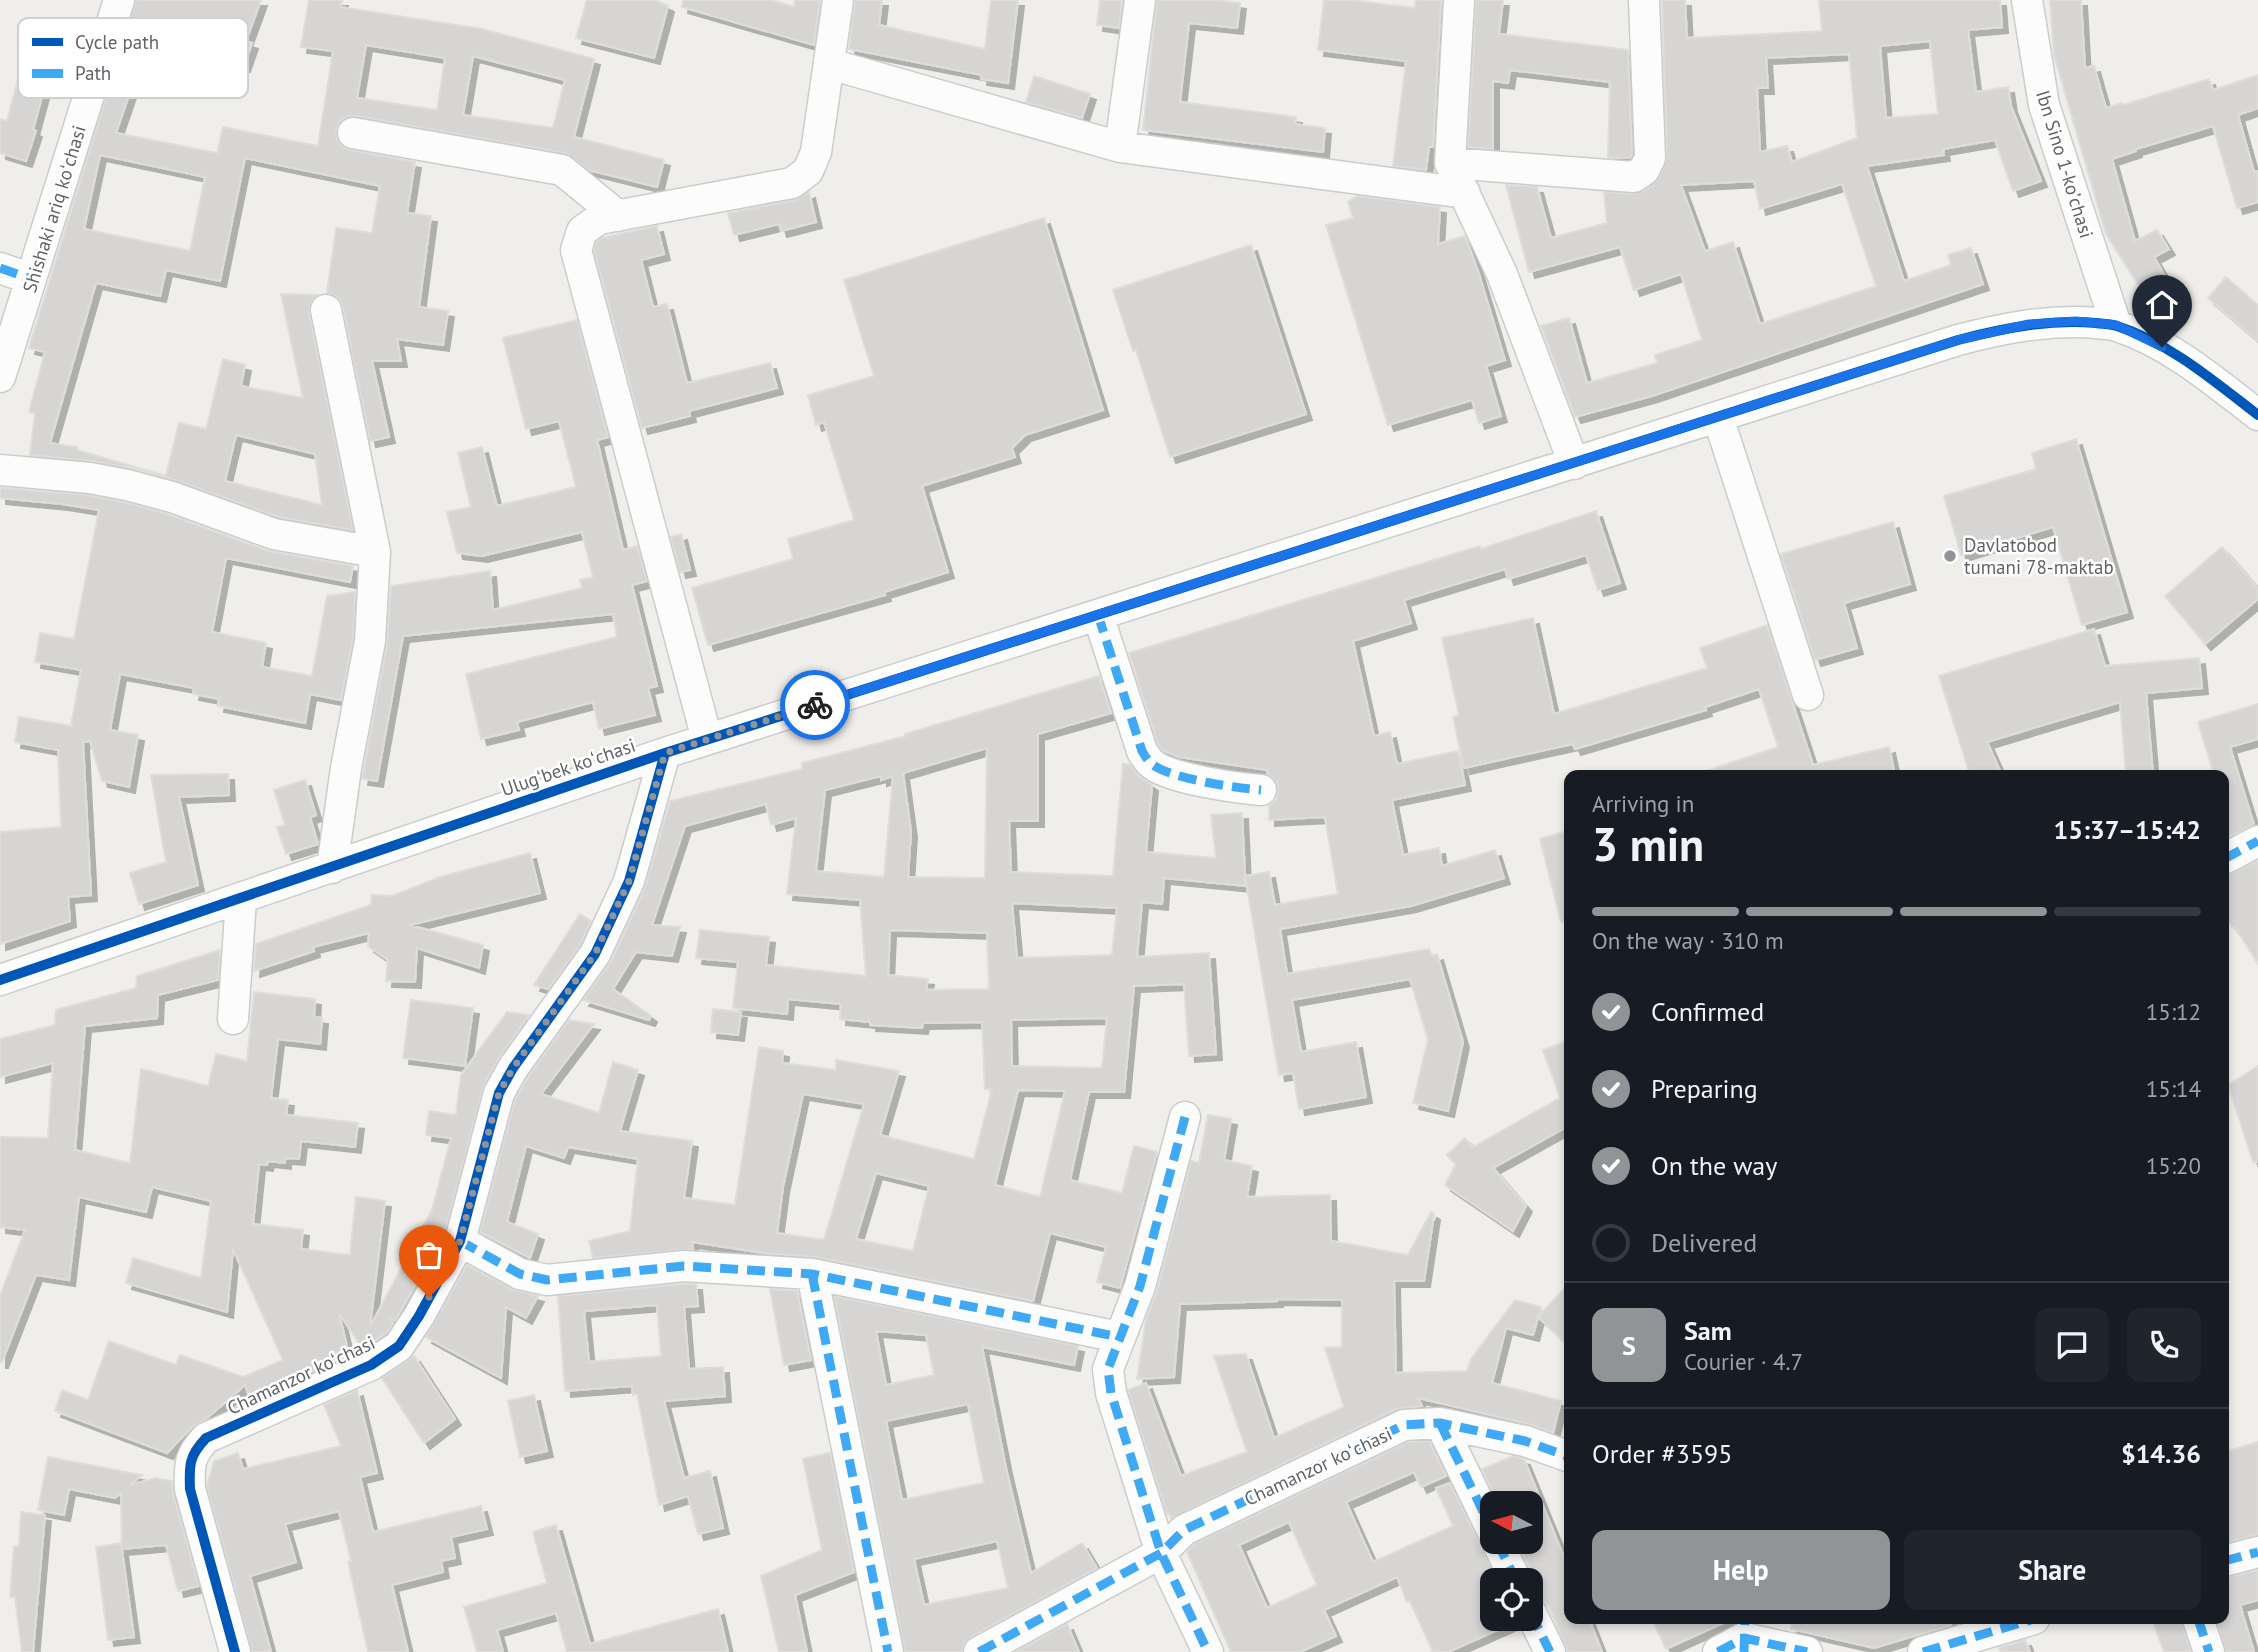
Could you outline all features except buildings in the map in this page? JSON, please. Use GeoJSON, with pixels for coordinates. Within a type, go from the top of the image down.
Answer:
{"type":"FeatureCollection","features":[{"type":"Feature","properties":{"kind":"street","name":"Shishaki ariq koʻchasi"},"geometry":{"type":"LineString","coordinates":[[113,18],[119,0]]}},
{"type":"Feature","properties":{"kind":"street"},"geometry":{"type":"LineString","coordinates":[[707,739],[576,250],[582,231],[599,219],[792,183],[808,171],[816,152],[838,0]]}},
{"type":"Feature","properties":{"kind":"street"},"geometry":{"type":"LineString","coordinates":[[1120,147],[1140,0]]}},
{"type":"Feature","properties":{"kind":"street"},"geometry":{"type":"LineString","coordinates":[[1459,0],[1450,163],[1502,274],[1574,464]]}},
{"type":"Feature","properties":{"kind":"street"},"geometry":{"type":"LineString","coordinates":[[1450,163],[1634,177],[1644,170],[1650,158],[1644,0]]}},
{"type":"Feature","properties":{"kind":"street","name":"Ibn Sino 1-koʼchasi"},"geometry":{"type":"LineString","coordinates":[[2027,0],[2044,105],[2116,325]]}},
{"type":"Feature","properties":{"kind":"street"},"geometry":{"type":"LineString","coordinates":[[830,64],[1120,147],[1465,193]]}},
{"type":"Feature","properties":{"kind":"street","name":"Shishaki ariq koʻchasi"},"geometry":{"type":"LineString","coordinates":[[0,377],[88,98]]}},
{"type":"Feature","properties":{"kind":"street"},"geometry":{"type":"LineString","coordinates":[[353,133],[562,170],[618,216]]}},
{"type":"Feature","properties":{"kind":"street"},"geometry":{"type":"LineString","coordinates":[[0,268],[31,279]]}},
{"type":"Feature","properties":{"kind":"street"},"geometry":{"type":"LineString","coordinates":[[326,310],[375,552],[370,641],[346,768],[332,868]]}},
{"type":"Feature","properties":{"kind":"street","name":"Ulugʻbek koʻchasi"},"geometry":{"type":"LineString","coordinates":[[0,980],[707,739],[1994,330],[2029,324],[2076,321],[2116,325],[2162,347],[2204,374],[2258,415]]}},
{"type":"Feature","properties":{"kind":"street"},"geometry":{"type":"LineString","coordinates":[[1718,417],[1808,695]]}},
{"type":"Feature","properties":{"kind":"street"},"geometry":{"type":"LineString","coordinates":[[0,470],[90,478],[127,485],[172,497],[274,534],[375,552]]}},
{"type":"Feature","properties":{"kind":"street"},"geometry":{"type":"LineString","coordinates":[[1098,615],[1142,751],[1152,764],[1178,775],[1261,790]]}},
{"type":"Feature","properties":{"kind":"street","name":"Chamanzor koʻchasi"},"geometry":{"type":"LineString","coordinates":[[235,1652],[190,1489],[189,1467],[194,1451],[206,1438],[371,1365],[399,1346],[419,1316],[460,1241],[499,1093],[513,1068],[595,954],[629,881],[665,753]]}},
{"type":"Feature","properties":{"kind":"street"},"geometry":{"type":"LineString","coordinates":[[2229,856],[2258,841]]}},
{"type":"Feature","properties":{"kind":"street"},"geometry":{"type":"LineString","coordinates":[[233,1019],[241,899]]}},
{"type":"Feature","properties":{"kind":"street"},"geometry":{"type":"LineString","coordinates":[[1185,1117],[1140,1286],[1108,1369],[1111,1393],[1161,1553],[1208,1652]]}},
{"type":"Feature","properties":{"kind":"street"},"geometry":{"type":"LineString","coordinates":[[460,1241],[520,1274],[547,1280],[684,1266],[812,1274],[1119,1337]]}},
{"type":"Feature","properties":{"kind":"street"},"geometry":{"type":"LineString","coordinates":[[812,1274],[888,1652]]}},
{"type":"Feature","properties":{"kind":"street"},"geometry":{"type":"LineString","coordinates":[[1440,1423],[1480,1505]]}},
{"type":"Feature","properties":{"kind":"street","name":"Chamanzor koʻchasi"},"geometry":{"type":"LineString","coordinates":[[979,1652],[1161,1553],[1184,1530],[1405,1425],[1440,1423],[1525,1441],[1564,1455]]}},
{"type":"Feature","properties":{"kind":"street"},"geometry":{"type":"LineString","coordinates":[[2229,1560],[2258,1552]]}},
{"type":"Feature","properties":{"kind":"street"},"geometry":{"type":"LineString","coordinates":[[1923,1652],[2017,1624]]}},
{"type":"Feature","properties":{"kind":"street"},"geometry":{"type":"LineString","coordinates":[[2199,1624],[2209,1652]]}},
{"type":"Feature","properties":{"kind":"street"},"geometry":{"type":"LineString","coordinates":[[1540,1631],[1550,1652]]}},
{"type":"Feature","properties":{"kind":"street"},"geometry":{"type":"LineString","coordinates":[[1718,1652],[1744,1636],[1807,1652]]}},
{"type":"Feature","properties":{"kind":"marked path"},"geometry":{"type":"LineString","coordinates":[[0,268],[31,279]]}},
{"type":"Feature","properties":{"kind":"marked path"},"geometry":{"type":"LineString","coordinates":[[1098,615],[1142,751],[1149,761],[1161,769],[1188,778],[1261,790]]}},
{"type":"Feature","properties":{"kind":"marked path"},"geometry":{"type":"LineString","coordinates":[[2229,856],[2258,841]]}},
{"type":"Feature","properties":{"kind":"marked path"},"geometry":{"type":"LineString","coordinates":[[1185,1117],[1140,1286],[1108,1369],[1111,1393],[1161,1553],[1208,1652]]}},
{"type":"Feature","properties":{"kind":"marked path"},"geometry":{"type":"LineString","coordinates":[[460,1241],[520,1274],[547,1280],[684,1266],[812,1274],[1119,1337]]}},
{"type":"Feature","properties":{"kind":"marked path"},"geometry":{"type":"LineString","coordinates":[[812,1274],[888,1652]]}},
{"type":"Feature","properties":{"kind":"marked path"},"geometry":{"type":"LineString","coordinates":[[1440,1423],[1480,1505]]}},
{"type":"Feature","properties":{"kind":"marked path"},"geometry":{"type":"LineString","coordinates":[[979,1652],[1161,1553],[1184,1530],[1404,1425],[1440,1423],[1525,1441],[1564,1455]]}},
{"type":"Feature","properties":{"kind":"marked path"},"geometry":{"type":"LineString","coordinates":[[2229,1560],[2258,1552]]}},
{"type":"Feature","properties":{"kind":"marked path"},"geometry":{"type":"LineString","coordinates":[[1503,1554],[1510,1568]]}},
{"type":"Feature","properties":{"kind":"marked path"},"geometry":{"type":"LineString","coordinates":[[1744,1652],[1745,1624]]}},
{"type":"Feature","properties":{"kind":"marked path"},"geometry":{"type":"LineString","coordinates":[[1923,1652],[2017,1624]]}},
{"type":"Feature","properties":{"kind":"marked path"},"geometry":{"type":"LineString","coordinates":[[2200,1624],[2209,1652]]}},
{"type":"Feature","properties":{"kind":"marked path"},"geometry":{"type":"LineString","coordinates":[[1540,1631],[1550,1652]]}},
{"type":"Feature","properties":{"kind":"marked path"},"geometry":{"type":"LineString","coordinates":[[1718,1652],[1744,1638],[1807,1652]]}},
{"type":"Feature","properties":{"kind":"cycle path"},"geometry":{"type":"LineString","coordinates":[[0,980],[665,753],[1958,340],[2044,323],[2115,325],[2137,333],[2174,353],[2258,415]]}},
{"type":"Feature","properties":{"kind":"cycle path"},"geometry":{"type":"LineString","coordinates":[[235,1652],[190,1489],[193,1456],[206,1438],[371,1365],[399,1346],[419,1316],[460,1241],[499,1093],[513,1068],[595,954],[629,881],[665,753]]}},
{"type":"Feature","properties":{"kind":"way so far"},"geometry":{"type":"LineString","coordinates":[[429,1297],[460,1241],[499,1093],[513,1068],[595,954],[629,881],[665,753],[815,705]]}},
{"type":"Feature","properties":{"kind":"place","name":"Davlatobod tumani 78-maktab"},"geometry":{"type":"Point","coordinates":[1950,556]}},
{"type":"Feature","properties":{"kind":"route"},"geometry":{"type":"LineString","coordinates":[[815,705],[1994,330],[2029,324],[2076,321],[2116,325],[2162,347]]}}]}
